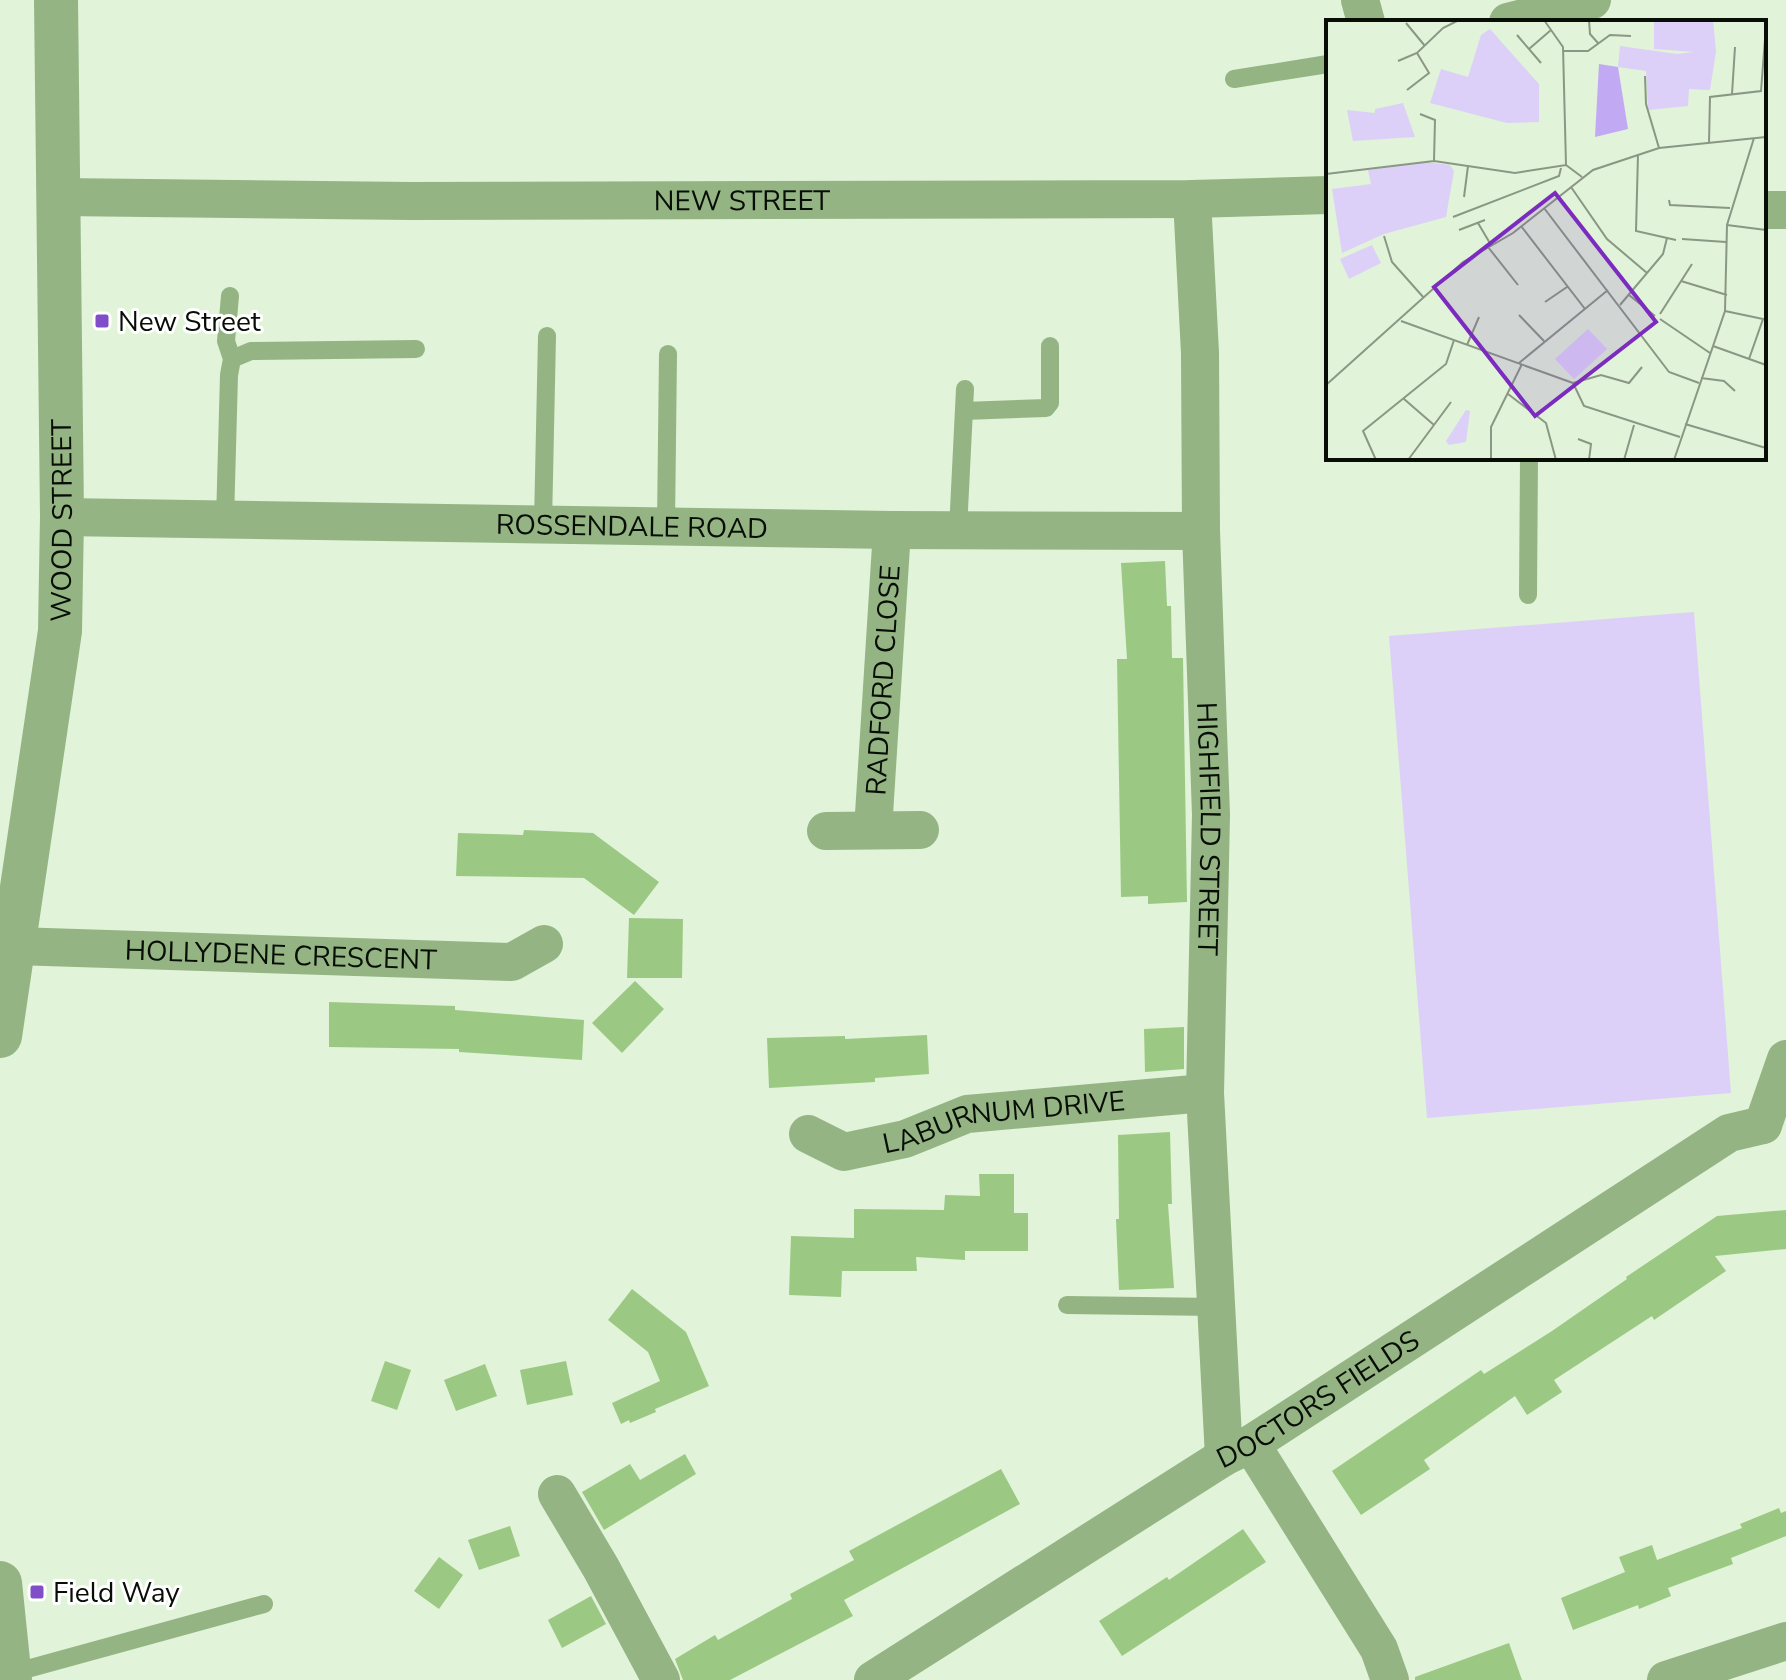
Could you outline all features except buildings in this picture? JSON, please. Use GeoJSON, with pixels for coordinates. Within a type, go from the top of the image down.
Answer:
{"type":"FeatureCollection","features":[{"type":"Feature","properties":{"kind":"street","name":"WOOD STREET"},"geometry":{"type":"LineString","coordinates":[[0,1036],[11,918],[60,631],[60,197],[56,0]]}},
{"type":"Feature","properties":{"kind":"street"},"geometry":{"type":"LineString","coordinates":[[1360,0],[1365,20]]}},
{"type":"Feature","properties":{"kind":"street"},"geometry":{"type":"LineString","coordinates":[[1516,20],[1592,0]]}},
{"type":"Feature","properties":{"kind":"street","name":"NEW STREET"},"geometry":{"type":"LineString","coordinates":[[60,197],[411,201],[1192,199],[1326,195]]}},
{"type":"Feature","properties":{"kind":"street","name":"HIGHFIELD STREET"},"geometry":{"type":"LineString","coordinates":[[1192,199],[1200,353],[1201,531],[1211,815],[1205,1093],[1216,1307],[1237,1451]]}},
{"type":"Feature","properties":{"kind":"street","name":"ROSSENDALE ROAD"},"geometry":{"type":"LineString","coordinates":[[62,517],[892,530],[1201,531]]}},
{"type":"Feature","properties":{"kind":"street","name":"RADFORD CLOSE"},"geometry":{"type":"LineString","coordinates":[[873,830],[892,530]]}},
{"type":"Feature","properties":{"kind":"street","name":"RADFORD CLOSE"},"geometry":{"type":"LineString","coordinates":[[826,831],[920,830]]}},
{"type":"Feature","properties":{"kind":"street","name":"HOLLYDENE CRESCENT"},"geometry":{"type":"LineString","coordinates":[[11,918],[512,962],[544,944]]}},
{"type":"Feature","properties":{"kind":"street"},"geometry":{"type":"LineString","coordinates":[[1775,1130],[1786,1059]]}},
{"type":"Feature","properties":{"kind":"street","name":"LABURNUM DRIVE"},"geometry":{"type":"LineString","coordinates":[[808,1134],[844,1152],[905,1139],[967,1114],[1205,1093]]}},
{"type":"Feature","properties":{"kind":"street","name":"DOCTORS FIELDS"},"geometry":{"type":"LineString","coordinates":[[873,1680],[1237,1451],[1729,1133],[1775,1130]]}},
{"type":"Feature","properties":{"kind":"street"},"geometry":{"type":"LineString","coordinates":[[1237,1451],[1379,1649],[1390,1680]]}},
{"type":"Feature","properties":{"kind":"street"},"geometry":{"type":"LineString","coordinates":[[557,1494],[661,1680]]}},
{"type":"Feature","properties":{"kind":"street"},"geometry":{"type":"LineString","coordinates":[[0,1583],[10,1677]]}},
{"type":"Feature","properties":{"kind":"street"},"geometry":{"type":"LineString","coordinates":[[1666,1680],[1786,1641]]}},
{"type":"Feature","properties":{"kind":"lane"},"geometry":{"type":"LineString","coordinates":[[1234,79],[1326,64]]}},
{"type":"Feature","properties":{"kind":"lane"},"geometry":{"type":"LineString","coordinates":[[225,521],[232,359],[226,341],[230,296]]}},
{"type":"Feature","properties":{"kind":"lane"},"geometry":{"type":"LineString","coordinates":[[543,524],[547,336]]}},
{"type":"Feature","properties":{"kind":"lane"},"geometry":{"type":"LineString","coordinates":[[964,411],[1046,408],[1050,403],[1050,346]]}},
{"type":"Feature","properties":{"kind":"lane"},"geometry":{"type":"LineString","coordinates":[[232,359],[251,351],[416,349]]}},
{"type":"Feature","properties":{"kind":"lane"},"geometry":{"type":"LineString","coordinates":[[666,525],[668,354]]}},
{"type":"Feature","properties":{"kind":"lane"},"geometry":{"type":"LineString","coordinates":[[958,530],[965,389]]}},
{"type":"Feature","properties":{"kind":"lane"},"geometry":{"type":"LineString","coordinates":[[1528,595],[1529,460]]}},
{"type":"Feature","properties":{"kind":"lane"},"geometry":{"type":"LineString","coordinates":[[1067,1305],[1216,1307]]}},
{"type":"Feature","properties":{"kind":"lane"},"geometry":{"type":"LineString","coordinates":[[10,1677],[264,1604]]}},
{"type":"Feature","properties":{"kind":"shaded area"},"geometry":{"type":"Polygon","coordinates":[[[1694,612],[1731,1093],[1427,1118],[1389,636],[1694,612]]]}},
{"type":"Feature","properties":{"kind":"place","name":"New Street"},"geometry":{"type":"Point","coordinates":[102,321]}},
{"type":"Feature","properties":{"kind":"place","name":"Field Way"},"geometry":{"type":"Point","coordinates":[37,1592]}}]}
